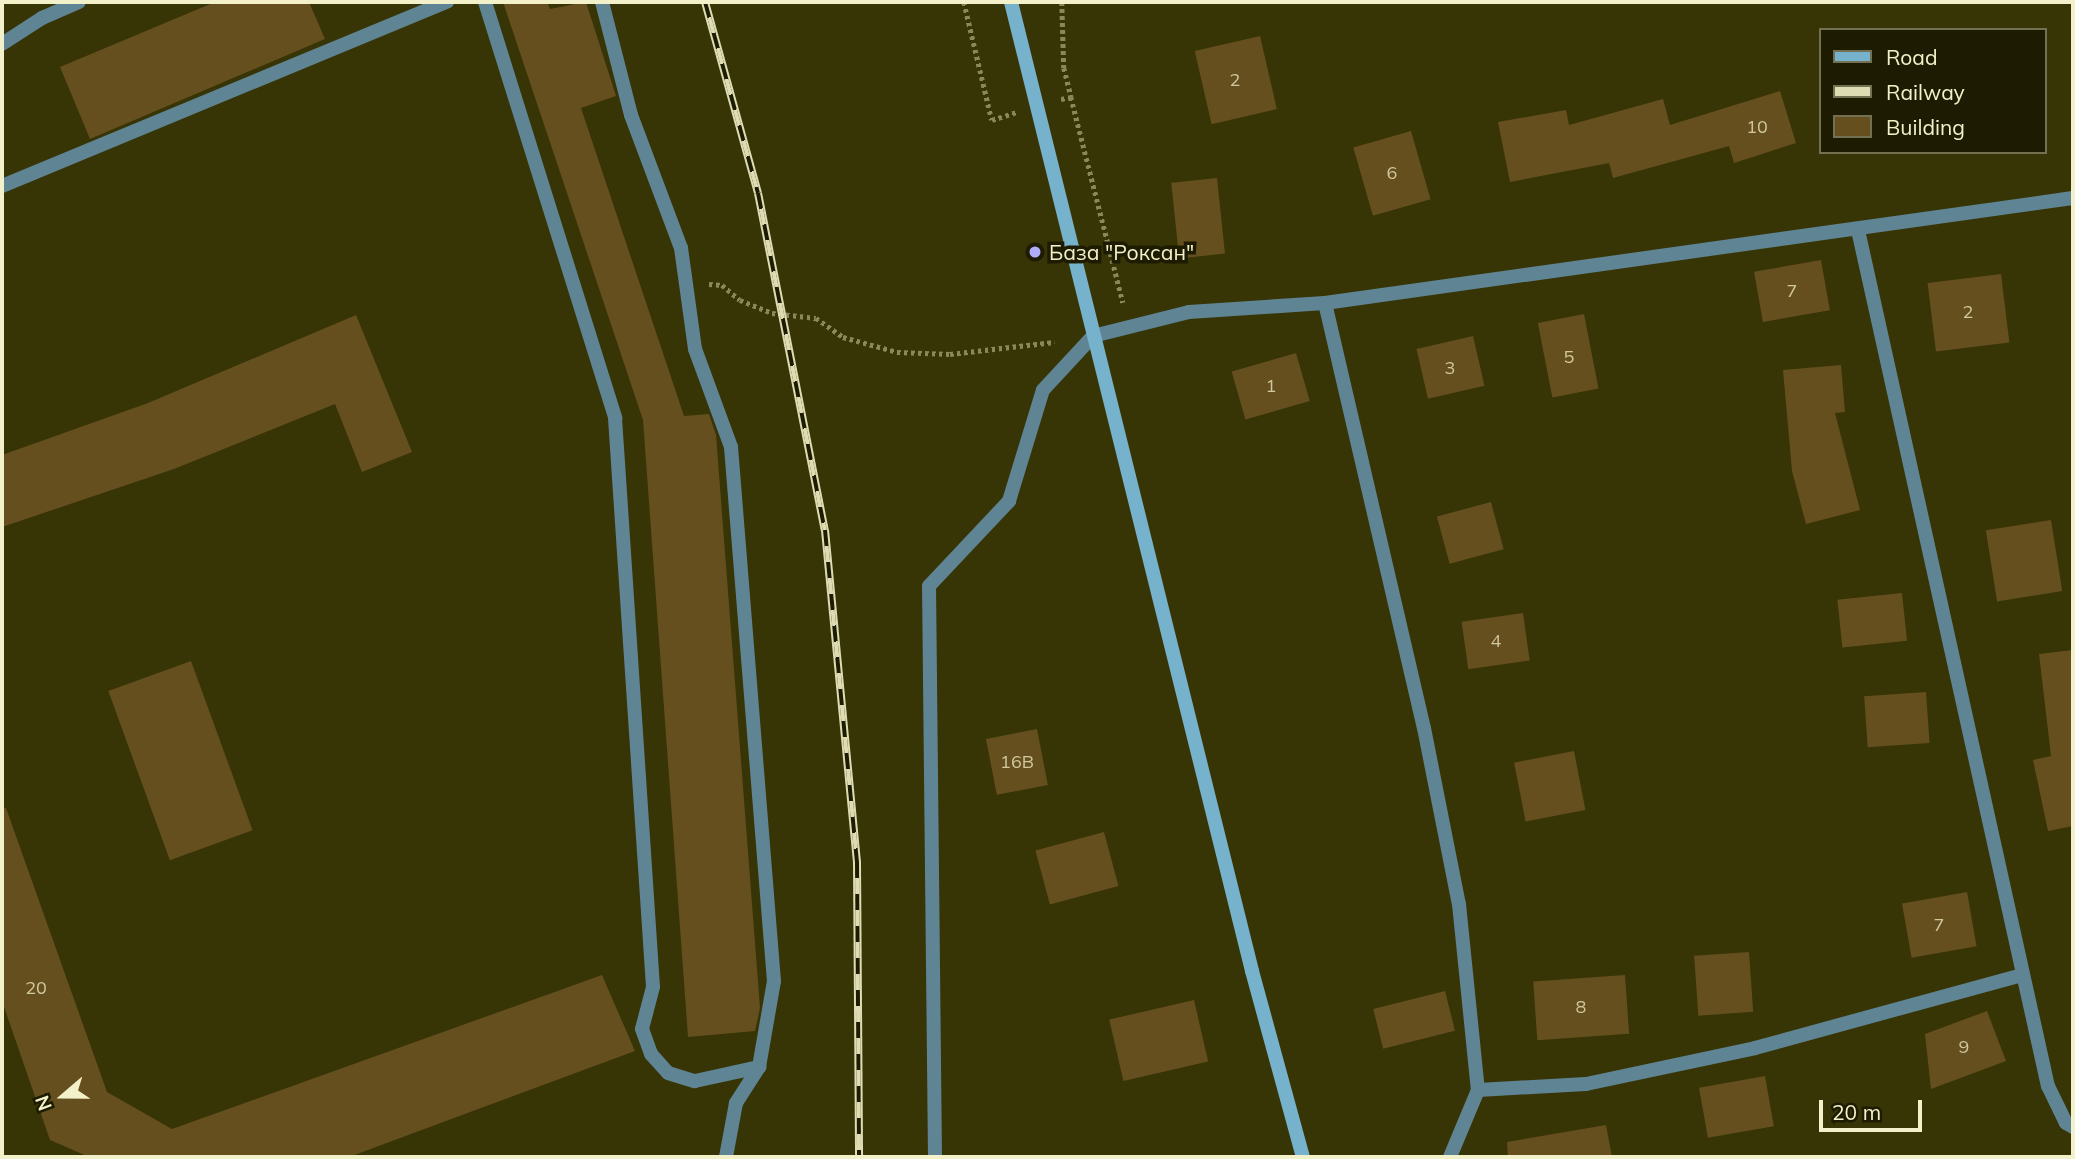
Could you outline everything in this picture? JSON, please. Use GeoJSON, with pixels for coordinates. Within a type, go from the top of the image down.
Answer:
{"type":"FeatureCollection","features":[{"type":"Feature","properties":{"kind":"street"},"geometry":{"type":"LineString","coordinates":[[2,44],[42,18],[79,2]]}},
{"type":"Feature","properties":{"kind":"street"},"geometry":{"type":"LineString","coordinates":[[2,186],[447,2]]}},
{"type":"Feature","properties":{"kind":"street"},"geometry":{"type":"LineString","coordinates":[[485,2],[615,418],[653,987],[642,1029],[651,1054],[668,1073],[695,1081],[759,1067]]}},
{"type":"Feature","properties":{"kind":"street"},"geometry":{"type":"LineString","coordinates":[[602,2],[631,115],[681,248],[695,349],[731,447],[774,981],[759,1067],[736,1103],[726,1157]]}},
{"type":"Feature","properties":{"kind":"street"},"geometry":{"type":"LineString","coordinates":[[1010,2],[1303,1157]]}},
{"type":"Feature","properties":{"kind":"street"},"geometry":{"type":"LineString","coordinates":[[935,1157],[929,586],[1009,500],[1043,390],[1093,336],[1189,312],[1325,303],[2073,198]]}},
{"type":"Feature","properties":{"kind":"street"},"geometry":{"type":"LineString","coordinates":[[1858,230],[2048,1086],[2066,1123],[2073,1127]]}},
{"type":"Feature","properties":{"kind":"street"},"geometry":{"type":"LineString","coordinates":[[1325,303],[1424,728],[1459,904],[1478,1090],[1450,1157]]}},
{"type":"Feature","properties":{"kind":"street"},"geometry":{"type":"LineString","coordinates":[[1478,1090],[1586,1084],[1755,1048],[2022,975]]}},
{"type":"Feature","properties":{"kind":"path"},"geometry":{"type":"LineString","coordinates":[[1062,2],[1064,68],[1071,97]]}},
{"type":"Feature","properties":{"kind":"path"},"geometry":{"type":"LineString","coordinates":[[685,276],[722,285],[740,300],[772,313],[816,318],[843,337],[897,352],[991,351],[1093,336]]}},
{"type":"Feature","properties":{"kind":"building"},"geometry":{"type":"Polygon","coordinates":[[[215,2],[309,2],[325,39],[90,139],[60,67],[215,2]]]}},
{"type":"Feature","properties":{"kind":"building"},"geometry":{"type":"Polygon","coordinates":[[[503,2],[547,2],[550,9],[586,2],[616,96],[581,108],[684,416],[709,414],[716,435],[760,1008],[755,1031],[688,1037],[643,420],[503,2]]]}},
{"type":"Feature","properties":{"kind":"building"},"geometry":{"type":"Polygon","coordinates":[[[1260,36],[1277,109],[1212,124],[1195,51],[1260,36]]]}},
{"type":"Feature","properties":{"kind":"building"},"geometry":{"type":"Polygon","coordinates":[[[1780,91],[1796,143],[1734,163],[1729,146],[1613,178],[1609,163],[1510,182],[1498,122],[1566,110],[1569,125],[1663,99],[1670,125],[1780,91]]]}},
{"type":"Feature","properties":{"kind":"building"},"geometry":{"type":"Polygon","coordinates":[[[1411,131],[1431,199],[1373,216],[1353,148],[1411,131]]]}},
{"type":"Feature","properties":{"kind":"building"},"geometry":{"type":"Polygon","coordinates":[[[1217,178],[1225,254],[1179,258],[1171,183],[1217,178]]]}},
{"type":"Feature","properties":{"kind":"building"},"geometry":{"type":"Polygon","coordinates":[[[1821,260],[1830,310],[1763,322],[1754,272],[1821,260]]]}},
{"type":"Feature","properties":{"kind":"building"},"geometry":{"type":"Polygon","coordinates":[[[2001,274],[2009,342],[1936,352],[1928,283],[2001,274]]]}},
{"type":"Feature","properties":{"kind":"building"},"geometry":{"type":"Polygon","coordinates":[[[1584,314],[1599,389],[1552,398],[1538,323],[1584,314]]]}},
{"type":"Feature","properties":{"kind":"building"},"geometry":{"type":"Polygon","coordinates":[[[356,315],[412,452],[362,472],[335,404],[174,469],[2,527],[2,455],[148,403],[356,315]]]}},
{"type":"Feature","properties":{"kind":"building"},"geometry":{"type":"Polygon","coordinates":[[[1473,336],[1484,386],[1428,399],[1416,349],[1473,336]]]}},
{"type":"Feature","properties":{"kind":"building"},"geometry":{"type":"Polygon","coordinates":[[[1296,353],[1310,401],[1245,420],[1232,371],[1296,353]]]}},
{"type":"Feature","properties":{"kind":"building"},"geometry":{"type":"Polygon","coordinates":[[[1841,365],[1845,412],[1835,413],[1860,510],[1806,524],[1792,471],[1783,370],[1841,365]]]}},
{"type":"Feature","properties":{"kind":"building"},"geometry":{"type":"Polygon","coordinates":[[[1491,502],[1504,549],[1450,564],[1437,516],[1491,502]]]}},
{"type":"Feature","properties":{"kind":"building"},"geometry":{"type":"Polygon","coordinates":[[[2051,520],[2062,591],[1997,601],[1986,530],[2051,520]]]}},
{"type":"Feature","properties":{"kind":"building"},"geometry":{"type":"Polygon","coordinates":[[[1902,593],[1907,641],[1842,648],[1837,600],[1902,593]]]}},
{"type":"Feature","properties":{"kind":"building"},"geometry":{"type":"Polygon","coordinates":[[[1523,613],[1530,661],[1468,669],[1462,622],[1523,613]]]}},
{"type":"Feature","properties":{"kind":"building"},"geometry":{"type":"Polygon","coordinates":[[[2073,650],[2073,826],[2048,831],[2033,760],[2051,756],[2039,654],[2073,650]]]}},
{"type":"Feature","properties":{"kind":"building"},"geometry":{"type":"Polygon","coordinates":[[[191,661],[253,830],[170,860],[108,691],[191,661]]]}},
{"type":"Feature","properties":{"kind":"building"},"geometry":{"type":"Polygon","coordinates":[[[1926,692],[1930,743],[1868,747],[1864,696],[1926,692]]]}},
{"type":"Feature","properties":{"kind":"building"},"geometry":{"type":"Polygon","coordinates":[[[1037,729],[1048,785],[997,795],[986,739],[1037,729]]]}},
{"type":"Feature","properties":{"kind":"building"},"geometry":{"type":"Polygon","coordinates":[[[1574,751],[1585,810],[1526,822],[1514,763],[1574,751]]]}},
{"type":"Feature","properties":{"kind":"building"},"geometry":{"type":"Polygon","coordinates":[[[6,808],[107,1092],[172,1129],[602,975],[635,1051],[349,1157],[89,1157],[50,1140],[2,1001],[2,809],[6,808]]]}},
{"type":"Feature","properties":{"kind":"building"},"geometry":{"type":"Polygon","coordinates":[[[1104,832],[1118,886],[1050,904],[1035,850],[1104,832]]]}},
{"type":"Feature","properties":{"kind":"building"},"geometry":{"type":"Polygon","coordinates":[[[1967,892],[1977,946],[1912,958],[1902,903],[1967,892]]]}},
{"type":"Feature","properties":{"kind":"building"},"geometry":{"type":"Polygon","coordinates":[[[1749,952],[1753,1012],[1698,1016],[1694,956],[1749,952]]]}},
{"type":"Feature","properties":{"kind":"building"},"geometry":{"type":"Polygon","coordinates":[[[1625,975],[1629,1034],[1537,1040],[1533,981],[1625,975]]]}},
{"type":"Feature","properties":{"kind":"building"},"geometry":{"type":"Polygon","coordinates":[[[1445,991],[1455,1031],[1383,1049],[1373,1009],[1445,991]]]}},
{"type":"Feature","properties":{"kind":"building"},"geometry":{"type":"Polygon","coordinates":[[[1194,1000],[1208,1061],[1123,1081],[1109,1020],[1194,1000]]]}},
{"type":"Feature","properties":{"kind":"building"},"geometry":{"type":"Polygon","coordinates":[[[1987,1011],[2006,1061],[1931,1089],[1925,1034],[1987,1011]]]}},
{"type":"Feature","properties":{"kind":"building"},"geometry":{"type":"Polygon","coordinates":[[[1765,1076],[1774,1126],[1708,1138],[1699,1088],[1765,1076]]]}},
{"type":"Feature","properties":{"kind":"building"},"geometry":{"type":"Polygon","coordinates":[[[1606,1125],[1612,1157],[1508,1157],[1507,1142],[1606,1125]]]}},
{"type":"Feature","properties":{"kind":"railway"},"geometry":{"type":"LineString","coordinates":[[705,2],[758,193],[825,530],[857,862],[859,1157]]}},
{"type":"Feature","properties":{"kind":"place","name":"База \"Роксан\""},"geometry":{"type":"Point","coordinates":[1035,252]}}]}
